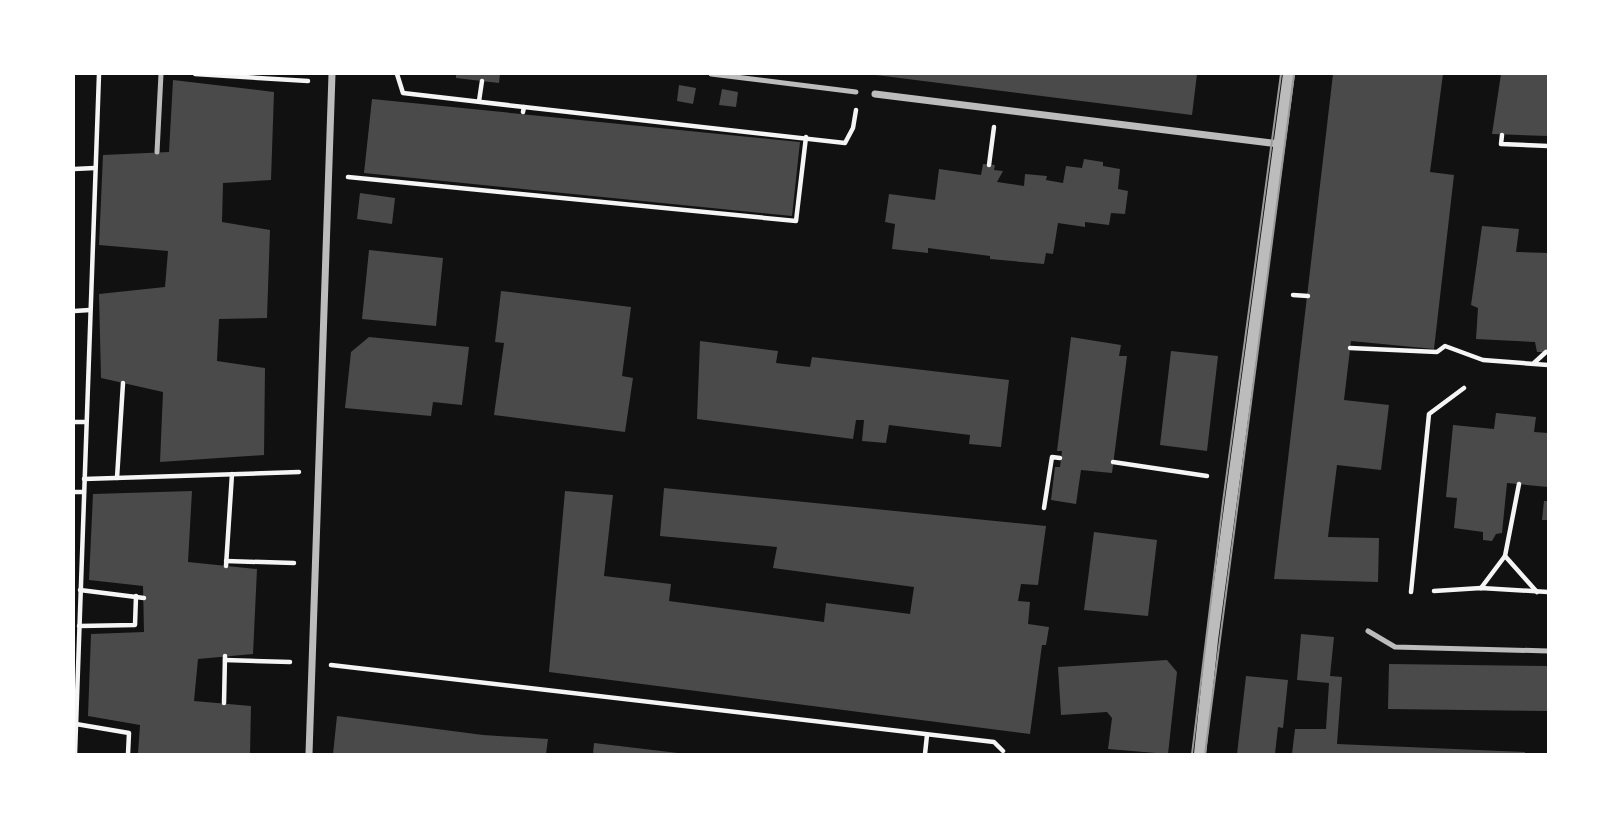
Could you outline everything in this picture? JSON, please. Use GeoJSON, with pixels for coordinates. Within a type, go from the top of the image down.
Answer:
{"type":"FeatureCollection","features":[{"type":"Feature","properties":{"kind":"street"},"geometry":{"type":"LineString","coordinates":[[309,754],[332,74]]}},
{"type":"Feature","properties":{"kind":"street"},"geometry":{"type":"LineString","coordinates":[[1200,754],[1212,639],[1289,74]]}},
{"type":"Feature","properties":{"kind":"street"},"geometry":{"type":"LineString","coordinates":[[875,94],[1279,144]]}},
{"type":"Feature","properties":{"kind":"lane"},"geometry":{"type":"LineString","coordinates":[[157,152],[161,74]]}},
{"type":"Feature","properties":{"kind":"lane"},"geometry":{"type":"LineString","coordinates":[[711,74],[856,92]]}},
{"type":"Feature","properties":{"kind":"lane"},"geometry":{"type":"LineString","coordinates":[[1368,631],[1395,647],[1549,651]]}},
{"type":"Feature","properties":{"kind":"path"},"geometry":{"type":"LineString","coordinates":[[75,754],[76,633],[79,626],[99,74]]}},
{"type":"Feature","properties":{"kind":"path"},"geometry":{"type":"LineString","coordinates":[[195,74],[308,81]]}},
{"type":"Feature","properties":{"kind":"path"},"geometry":{"type":"LineString","coordinates":[[397,74],[403,93],[744,134],[806,137],[845,144],[853,128],[859,102]]}},
{"type":"Feature","properties":{"kind":"path"},"geometry":{"type":"LineString","coordinates":[[480,101],[482,81]]}},
{"type":"Feature","properties":{"kind":"path"},"geometry":{"type":"LineString","coordinates":[[451,105],[453,99]]}},
{"type":"Feature","properties":{"kind":"path"},"geometry":{"type":"LineString","coordinates":[[989,165],[995,126]]}},
{"type":"Feature","properties":{"kind":"path"},"geometry":{"type":"LineString","coordinates":[[1502,135],[1501,144],[1549,145]]}},
{"type":"Feature","properties":{"kind":"path"},"geometry":{"type":"LineString","coordinates":[[347,177],[796,221],[806,137]]}},
{"type":"Feature","properties":{"kind":"path"},"geometry":{"type":"LineString","coordinates":[[74,169],[95,168]]}},
{"type":"Feature","properties":{"kind":"path"},"geometry":{"type":"LineString","coordinates":[[1293,295],[1308,296]]}},
{"type":"Feature","properties":{"kind":"path"},"geometry":{"type":"LineString","coordinates":[[74,311],[90,310]]}},
{"type":"Feature","properties":{"kind":"path"},"geometry":{"type":"LineString","coordinates":[[1350,348],[1437,352],[1445,346],[1483,360],[1549,365]]}},
{"type":"Feature","properties":{"kind":"path"},"geometry":{"type":"LineString","coordinates":[[1533,364],[1546,352]]}},
{"type":"Feature","properties":{"kind":"path"},"geometry":{"type":"LineString","coordinates":[[117,478],[124,383]]}},
{"type":"Feature","properties":{"kind":"path"},"geometry":{"type":"LineString","coordinates":[[1411,592],[1429,414],[1464,388]]}},
{"type":"Feature","properties":{"kind":"path"},"geometry":{"type":"LineString","coordinates":[[74,422],[86,422]]}},
{"type":"Feature","properties":{"kind":"path"},"geometry":{"type":"LineString","coordinates":[[1044,508],[1052,457],[1060,458]]}},
{"type":"Feature","properties":{"kind":"path"},"geometry":{"type":"LineString","coordinates":[[1113,462],[1207,475]]}},
{"type":"Feature","properties":{"kind":"path"},"geometry":{"type":"LineString","coordinates":[[84,479],[318,471]]}},
{"type":"Feature","properties":{"kind":"path"},"geometry":{"type":"LineString","coordinates":[[232,474],[226,563],[293,563]]}},
{"type":"Feature","properties":{"kind":"path"},"geometry":{"type":"LineString","coordinates":[[1481,588],[1504,556],[1519,484]]}},
{"type":"Feature","properties":{"kind":"path"},"geometry":{"type":"LineString","coordinates":[[74,492],[84,492]]}},
{"type":"Feature","properties":{"kind":"path"},"geometry":{"type":"LineString","coordinates":[[1504,556],[1537,592]]}},
{"type":"Feature","properties":{"kind":"path"},"geometry":{"type":"LineString","coordinates":[[1434,591],[1481,588],[1549,592]]}},
{"type":"Feature","properties":{"kind":"path"},"geometry":{"type":"LineString","coordinates":[[80,590],[144,598]]}},
{"type":"Feature","properties":{"kind":"path"},"geometry":{"type":"LineString","coordinates":[[79,626],[135,625],[136,596]]}},
{"type":"Feature","properties":{"kind":"path"},"geometry":{"type":"LineString","coordinates":[[224,703],[225,658],[290,662]]}},
{"type":"Feature","properties":{"kind":"path"},"geometry":{"type":"LineString","coordinates":[[335,666],[994,742],[1003,751]]}},
{"type":"Feature","properties":{"kind":"path"},"geometry":{"type":"LineString","coordinates":[[76,724],[130,733],[128,754]]}},
{"type":"Feature","properties":{"kind":"path"},"geometry":{"type":"LineString","coordinates":[[925,754],[927,735]]}},
{"type":"Feature","properties":{"kind":"building"},"geometry":{"type":"Polygon","coordinates":[[[456,74],[500,74],[499,83],[456,78],[456,74]]]}},
{"type":"Feature","properties":{"kind":"building"},"geometry":{"type":"Polygon","coordinates":[[[868,74],[1197,74],[1192,115],[868,74]]]}},
{"type":"Feature","properties":{"kind":"building"},"geometry":{"type":"Polygon","coordinates":[[[1333,74],[1443,74],[1430,172],[1454,175],[1434,349],[1351,341],[1344,400],[1389,405],[1381,470],[1337,465],[1328,537],[1379,538],[1378,582],[1274,579],[1333,74]]]}},
{"type":"Feature","properties":{"kind":"building"},"geometry":{"type":"Polygon","coordinates":[[[1501,74],[1548,75],[1548,136],[1492,134],[1501,74]]]}},
{"type":"Feature","properties":{"kind":"building"},"geometry":{"type":"Polygon","coordinates":[[[173,80],[274,92],[271,180],[223,183],[222,222],[270,230],[267,318],[219,319],[217,361],[265,368],[264,455],[160,462],[163,392],[101,378],[99,294],[165,287],[168,251],[99,245],[103,155],[169,152],[173,80]]]}},
{"type":"Feature","properties":{"kind":"building"},"geometry":{"type":"Polygon","coordinates":[[[679,85],[696,88],[693,104],[677,101],[679,85]]]}},
{"type":"Feature","properties":{"kind":"building"},"geometry":{"type":"Polygon","coordinates":[[[722,89],[738,92],[736,107],[719,105],[722,89]]]}},
{"type":"Feature","properties":{"kind":"building"},"geometry":{"type":"Polygon","coordinates":[[[372,99],[800,142],[792,216],[364,173],[372,99]]]}},
{"type":"Feature","properties":{"kind":"building"},"geometry":{"type":"Polygon","coordinates":[[[1084,159],[1103,162],[1103,166],[1120,169],[1118,189],[1128,191],[1125,214],[1111,213],[1109,225],[1085,222],[1085,227],[1058,223],[1053,254],[1046,253],[1044,264],[990,259],[990,256],[928,248],[928,253],[892,249],[895,224],[885,222],[889,194],[935,200],[939,169],[981,175],[983,164],[995,165],[994,170],[1003,171],[997,182],[1024,186],[1025,174],[1047,176],[1046,180],[1063,183],[1066,166],[1082,168],[1084,159]]]}},
{"type":"Feature","properties":{"kind":"building"},"geometry":{"type":"Polygon","coordinates":[[[360,193],[395,198],[392,224],[357,219],[360,193]]]}},
{"type":"Feature","properties":{"kind":"building"},"geometry":{"type":"Polygon","coordinates":[[[1482,226],[1519,229],[1516,252],[1548,253],[1548,352],[1537,352],[1535,342],[1476,339],[1478,308],[1471,305],[1482,226]]]}},
{"type":"Feature","properties":{"kind":"building"},"geometry":{"type":"Polygon","coordinates":[[[369,250],[443,258],[436,326],[362,319],[369,250]]]}},
{"type":"Feature","properties":{"kind":"building"},"geometry":{"type":"Polygon","coordinates":[[[501,291],[631,307],[622,376],[633,378],[625,432],[494,415],[504,343],[495,342],[501,291]]]}},
{"type":"Feature","properties":{"kind":"building"},"geometry":{"type":"Polygon","coordinates":[[[369,337],[469,347],[462,405],[433,402],[431,416],[345,408],[351,352],[369,337]]]}},
{"type":"Feature","properties":{"kind":"building"},"geometry":{"type":"Polygon","coordinates":[[[1071,337],[1121,345],[1119,356],[1127,356],[1112,473],[1081,470],[1076,504],[1051,500],[1055,467],[1060,467],[1062,451],[1057,451],[1071,337]]]}},
{"type":"Feature","properties":{"kind":"building"},"geometry":{"type":"Polygon","coordinates":[[[700,341],[778,351],[776,363],[810,367],[812,357],[1009,380],[1001,447],[969,444],[970,435],[889,425],[886,443],[862,441],[864,420],[856,420],[853,439],[697,419],[700,341]]]}},
{"type":"Feature","properties":{"kind":"building"},"geometry":{"type":"Polygon","coordinates":[[[1171,351],[1218,356],[1207,451],[1160,445],[1171,351]]]}},
{"type":"Feature","properties":{"kind":"building"},"geometry":{"type":"Polygon","coordinates":[[[1496,413],[1536,417],[1534,432],[1548,433],[1548,487],[1507,483],[1502,533],[1496,534],[1492,541],[1483,540],[1483,532],[1454,528],[1457,498],[1446,497],[1453,425],[1494,429],[1496,413]]]}},
{"type":"Feature","properties":{"kind":"building"},"geometry":{"type":"Polygon","coordinates":[[[664,488],[1046,526],[1038,585],[1021,584],[1018,601],[1030,602],[1028,624],[1049,627],[1046,645],[1042,645],[1030,734],[549,672],[565,491],[613,495],[604,576],[671,584],[669,601],[824,622],[826,603],[910,614],[914,587],[773,568],[777,547],[660,536],[664,488]]]}},
{"type":"Feature","properties":{"kind":"building"},"geometry":{"type":"Polygon","coordinates":[[[192,491],[188,562],[257,569],[253,654],[198,659],[194,701],[251,706],[250,754],[138,754],[140,725],[88,716],[91,634],[144,632],[143,586],[89,580],[93,494],[192,491]]]}},
{"type":"Feature","properties":{"kind":"building"},"geometry":{"type":"Polygon","coordinates":[[[1544,501],[1548,501],[1548,520],[1542,520],[1544,501]]]}},
{"type":"Feature","properties":{"kind":"building"},"geometry":{"type":"Polygon","coordinates":[[[1094,532],[1157,540],[1148,616],[1084,610],[1094,532]]]}},
{"type":"Feature","properties":{"kind":"building"},"geometry":{"type":"Polygon","coordinates":[[[1301,634],[1334,637],[1330,676],[1342,677],[1337,744],[1525,754],[1292,754],[1295,729],[1326,729],[1329,683],[1297,680],[1301,634]]]}},
{"type":"Feature","properties":{"kind":"building"},"geometry":{"type":"Polygon","coordinates":[[[1167,660],[1177,672],[1168,754],[1108,749],[1112,718],[1107,712],[1061,715],[1058,667],[1167,660]]]}},
{"type":"Feature","properties":{"kind":"building"},"geometry":{"type":"Polygon","coordinates":[[[1389,664],[1548,666],[1548,711],[1388,709],[1389,664]]]}},
{"type":"Feature","properties":{"kind":"building"},"geometry":{"type":"Polygon","coordinates":[[[1246,676],[1288,680],[1283,728],[1278,727],[1275,754],[1237,754],[1246,676]]]}},
{"type":"Feature","properties":{"kind":"building"},"geometry":{"type":"Polygon","coordinates":[[[337,716],[483,735],[548,739],[546,754],[333,754],[337,716]]]}},
{"type":"Feature","properties":{"kind":"building"},"geometry":{"type":"Polygon","coordinates":[[[594,743],[678,753],[593,754],[594,743]]]}},
{"type":"Feature","properties":{"kind":"tram line"},"geometry":{"type":"LineString","coordinates":[[1192,754],[1281,74]]}},
{"type":"Feature","properties":{"kind":"tram line"},"geometry":{"type":"LineString","coordinates":[[1205,754],[1294,74]]}}]}
